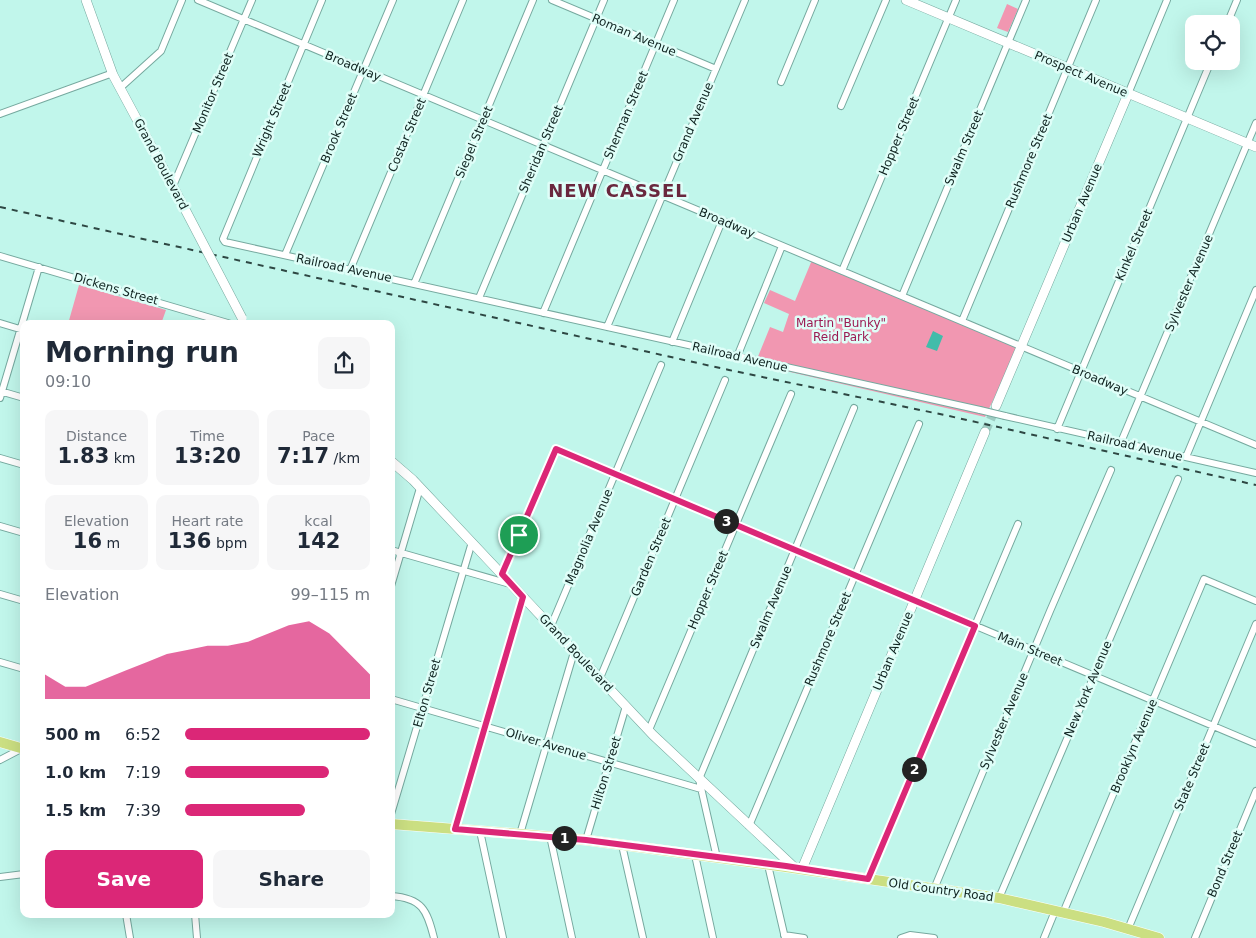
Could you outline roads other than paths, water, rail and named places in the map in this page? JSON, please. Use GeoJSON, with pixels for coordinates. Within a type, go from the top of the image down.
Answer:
{"type":"FeatureCollection","features":[{"type":"Feature","properties":{"kind":"main road"},"geometry":{"type":"LineString","coordinates":[[0,742],[20,748]]}},
{"type":"Feature","properties":{"kind":"main road","name":"Old Country Road"},"geometry":{"type":"LineString","coordinates":[[395,824],[586,840],[999,898],[1160,938]]}},
{"type":"Feature","properties":{"kind":"street","name":"Grand Boulevard"},"geometry":{"type":"LineString","coordinates":[[86,0],[112,73],[175,189],[242,320]]}},
{"type":"Feature","properties":{"kind":"street"},"geometry":{"type":"LineString","coordinates":[[120,88],[161,51],[182,0]]}},
{"type":"Feature","properties":{"kind":"street","name":"Broadway"},"geometry":{"type":"LineString","coordinates":[[198,0],[1256,445]]}},
{"type":"Feature","properties":{"kind":"street","name":"Monitor Street"},"geometry":{"type":"LineString","coordinates":[[175,189],[252,0]]}},
{"type":"Feature","properties":{"kind":"street","name":"Wright Street"},"geometry":{"type":"LineString","coordinates":[[224,241],[223,239],[248,176],[322,0]]}},
{"type":"Feature","properties":{"kind":"street","name":"Brook Street"},"geometry":{"type":"LineString","coordinates":[[285,255],[392,0]]}},
{"type":"Feature","properties":{"kind":"street","name":"Costar Street"},"geometry":{"type":"LineString","coordinates":[[350,270],[463,0]]}},
{"type":"Feature","properties":{"kind":"street","name":"Siegel Street"},"geometry":{"type":"LineString","coordinates":[[414,284],[533,0]]}},
{"type":"Feature","properties":{"kind":"street","name":"Roman Avenue"},"geometry":{"type":"LineString","coordinates":[[552,0],[716,69]]}},
{"type":"Feature","properties":{"kind":"street","name":"Sheridan Street"},"geometry":{"type":"LineString","coordinates":[[478,298],[604,0]]}},
{"type":"Feature","properties":{"kind":"street","name":"Sherman Street"},"geometry":{"type":"LineString","coordinates":[[543,313],[674,0]]}},
{"type":"Feature","properties":{"kind":"street","name":"Grand Avenue"},"geometry":{"type":"LineString","coordinates":[[608,327],[745,0]]}},
{"type":"Feature","properties":{"kind":"street"},"geometry":{"type":"LineString","coordinates":[[781,82],[815,0]]}},
{"type":"Feature","properties":{"kind":"street"},"geometry":{"type":"LineString","coordinates":[[841,106],[886,0]]}},
{"type":"Feature","properties":{"kind":"street","name":"Prospect Avenue"},"geometry":{"type":"LineString","coordinates":[[906,0],[1252,145]]}},
{"type":"Feature","properties":{"kind":"street","name":"Hopper Street"},"geometry":{"type":"LineString","coordinates":[[842,271],[956,0]]}},
{"type":"Feature","properties":{"kind":"street","name":"Swalm Street"},"geometry":{"type":"LineString","coordinates":[[902,296],[1026,0]]}},
{"type":"Feature","properties":{"kind":"street","name":"Rushmore Street"},"geometry":{"type":"LineString","coordinates":[[962,321],[1096,0]]}},
{"type":"Feature","properties":{"kind":"street","name":"Urban Avenue"},"geometry":{"type":"LineString","coordinates":[[996,406],[1167,0]]}},
{"type":"Feature","properties":{"kind":"street"},"geometry":{"type":"LineString","coordinates":[[1231,15],[1237,0]]}},
{"type":"Feature","properties":{"kind":"street","name":"Kinkel Street"},"geometry":{"type":"LineString","coordinates":[[1057,429],[1207,70]]}},
{"type":"Feature","properties":{"kind":"street"},"geometry":{"type":"LineString","coordinates":[[0,114],[112,73]]}},
{"type":"Feature","properties":{"kind":"street","name":"Sylvester Avenue"},"geometry":{"type":"LineString","coordinates":[[1121,442],[1252,145],[1256,123]]}},
{"type":"Feature","properties":{"kind":"street"},"geometry":{"type":"LineString","coordinates":[[672,342],[722,221]]}},
{"type":"Feature","properties":{"kind":"street","name":"Railroad Avenue"},"geometry":{"type":"LineString","coordinates":[[224,241],[1256,473]]}},
{"type":"Feature","properties":{"kind":"street"},"geometry":{"type":"LineString","coordinates":[[737,357],[782,246]]}},
{"type":"Feature","properties":{"kind":"street","name":"Dickens Street"},"geometry":{"type":"LineString","coordinates":[[0,256],[217,320]]}},
{"type":"Feature","properties":{"kind":"street"},"geometry":{"type":"LineString","coordinates":[[24,320],[38,267]]}},
{"type":"Feature","properties":{"kind":"street"},"geometry":{"type":"LineString","coordinates":[[1186,457],[1256,290]]}},
{"type":"Feature","properties":{"kind":"street"},"geometry":{"type":"LineString","coordinates":[[0,323],[20,328]]}},
{"type":"Feature","properties":{"kind":"street"},"geometry":{"type":"LineString","coordinates":[[20,335],[1,393],[20,397]]}},
{"type":"Feature","properties":{"kind":"street","name":"Magnolia Avenue"},"geometry":{"type":"LineString","coordinates":[[551,626],[661,365]]}},
{"type":"Feature","properties":{"kind":"street","name":"Garden Street"},"geometry":{"type":"LineString","coordinates":[[600,678],[725,380]]}},
{"type":"Feature","properties":{"kind":"street","name":"Hopper Street"},"geometry":{"type":"LineString","coordinates":[[649,730],[791,394]]}},
{"type":"Feature","properties":{"kind":"street","name":"Swalm Avenue"},"geometry":{"type":"LineString","coordinates":[[699,779],[854,408]]}},
{"type":"Feature","properties":{"kind":"street","name":"Rushmore Street"},"geometry":{"type":"LineString","coordinates":[[749,826],[919,424]]}},
{"type":"Feature","properties":{"kind":"street","name":"Urban Avenue"},"geometry":{"type":"LineString","coordinates":[[799,869],[985,432]]}},
{"type":"Feature","properties":{"kind":"street","name":"Main Street"},"geometry":{"type":"LineString","coordinates":[[502,574],[556,449],[1256,744]]}},
{"type":"Feature","properties":{"kind":"street"},"geometry":{"type":"LineString","coordinates":[[0,458],[20,465]]}},
{"type":"Feature","properties":{"kind":"street","name":"Grand Boulevard"},"geometry":{"type":"LineString","coordinates":[[395,465],[472,542],[649,730],[749,826],[799,869]]}},
{"type":"Feature","properties":{"kind":"street","name":"Sylvester Avenue"},"geometry":{"type":"LineString","coordinates":[[934,889],[1111,470]]}},
{"type":"Feature","properties":{"kind":"street","name":"New York Avenue"},"geometry":{"type":"LineString","coordinates":[[999,898],[1178,480]]}},
{"type":"Feature","properties":{"kind":"street"},"geometry":{"type":"LineString","coordinates":[[395,573],[420,488]]}},
{"type":"Feature","properties":{"kind":"street"},"geometry":{"type":"LineString","coordinates":[[868,879],[1018,524]]}},
{"type":"Feature","properties":{"kind":"street"},"geometry":{"type":"LineString","coordinates":[[0,526],[20,532]]}},
{"type":"Feature","properties":{"kind":"street","name":"Elton Street"},"geometry":{"type":"LineString","coordinates":[[395,801],[472,542]]}},
{"type":"Feature","properties":{"kind":"street"},"geometry":{"type":"LineString","coordinates":[[395,551],[512,585]]}},
{"type":"Feature","properties":{"kind":"street","name":"Brooklyn Avenue"},"geometry":{"type":"LineString","coordinates":[[1044,938],[1059,912],[1154,701],[1204,579],[1256,601]]}},
{"type":"Feature","properties":{"kind":"street"},"geometry":{"type":"LineString","coordinates":[[0,594],[20,600]]}},
{"type":"Feature","properties":{"kind":"street"},"geometry":{"type":"LineString","coordinates":[[455,829],[523,597]]}},
{"type":"Feature","properties":{"kind":"street","name":"State Street"},"geometry":{"type":"LineString","coordinates":[[1128,929],[1256,624]]}},
{"type":"Feature","properties":{"kind":"street"},"geometry":{"type":"LineString","coordinates":[[520,834],[574,652]]}},
{"type":"Feature","properties":{"kind":"street"},"geometry":{"type":"LineString","coordinates":[[0,662],[20,668]]}},
{"type":"Feature","properties":{"kind":"street","name":"Oliver Avenue"},"geometry":{"type":"LineString","coordinates":[[395,699],[701,789]]}},
{"type":"Feature","properties":{"kind":"street","name":"Hilton Street"},"geometry":{"type":"LineString","coordinates":[[586,840],[626,706]]}},
{"type":"Feature","properties":{"kind":"street"},"geometry":{"type":"LineString","coordinates":[[0,760],[20,750]]}},
{"type":"Feature","properties":{"kind":"street"},"geometry":{"type":"LineString","coordinates":[[699,779],[717,858]]}},
{"type":"Feature","properties":{"kind":"street","name":"Bond Street"},"geometry":{"type":"LineString","coordinates":[[1195,938],[1256,791]]}},
{"type":"Feature","properties":{"kind":"street"},"geometry":{"type":"LineString","coordinates":[[480,831],[503,938]]}},
{"type":"Feature","properties":{"kind":"street"},"geometry":{"type":"LineString","coordinates":[[550,836],[572,938]]}},
{"type":"Feature","properties":{"kind":"street"},"geometry":{"type":"LineString","coordinates":[[622,845],[642,938]]}},
{"type":"Feature","properties":{"kind":"street"},"geometry":{"type":"LineString","coordinates":[[695,855],[713,938]]}},
{"type":"Feature","properties":{"kind":"street"},"geometry":{"type":"LineString","coordinates":[[768,865],[785,937],[804,938]]}},
{"type":"Feature","properties":{"kind":"street"},"geometry":{"type":"LineString","coordinates":[[0,877],[20,874]]}},
{"type":"Feature","properties":{"kind":"street"},"geometry":{"type":"LineString","coordinates":[[395,896],[410,898],[421,905],[428,916],[434,938]]}},
{"type":"Feature","properties":{"kind":"street"},"geometry":{"type":"LineString","coordinates":[[127,918],[130,938]]}},
{"type":"Feature","properties":{"kind":"street"},"geometry":{"type":"LineString","coordinates":[[195,918],[197,938]]}},
{"type":"Feature","properties":{"kind":"street"},"geometry":{"type":"LineString","coordinates":[[901,938],[910,935],[934,938]]}},
{"type":"Feature","properties":{"kind":"tunnel"},"geometry":{"type":"LineString","coordinates":[[985,432],[996,407]]}},
{"type":"Feature","properties":{"kind":"railway"},"geometry":{"type":"LineString","coordinates":[[0,207],[729,370],[949,416],[1256,485]]}},
{"type":"Feature","properties":{"kind":"district","name":"NEW CASSEL"},"geometry":{"type":"Point","coordinates":[618,191]}},
{"type":"Feature","properties":{"kind":"park label","name":"Martin \"Bunky\" Reid Park"},"geometry":{"type":"Point","coordinates":[841,330]}}]}
